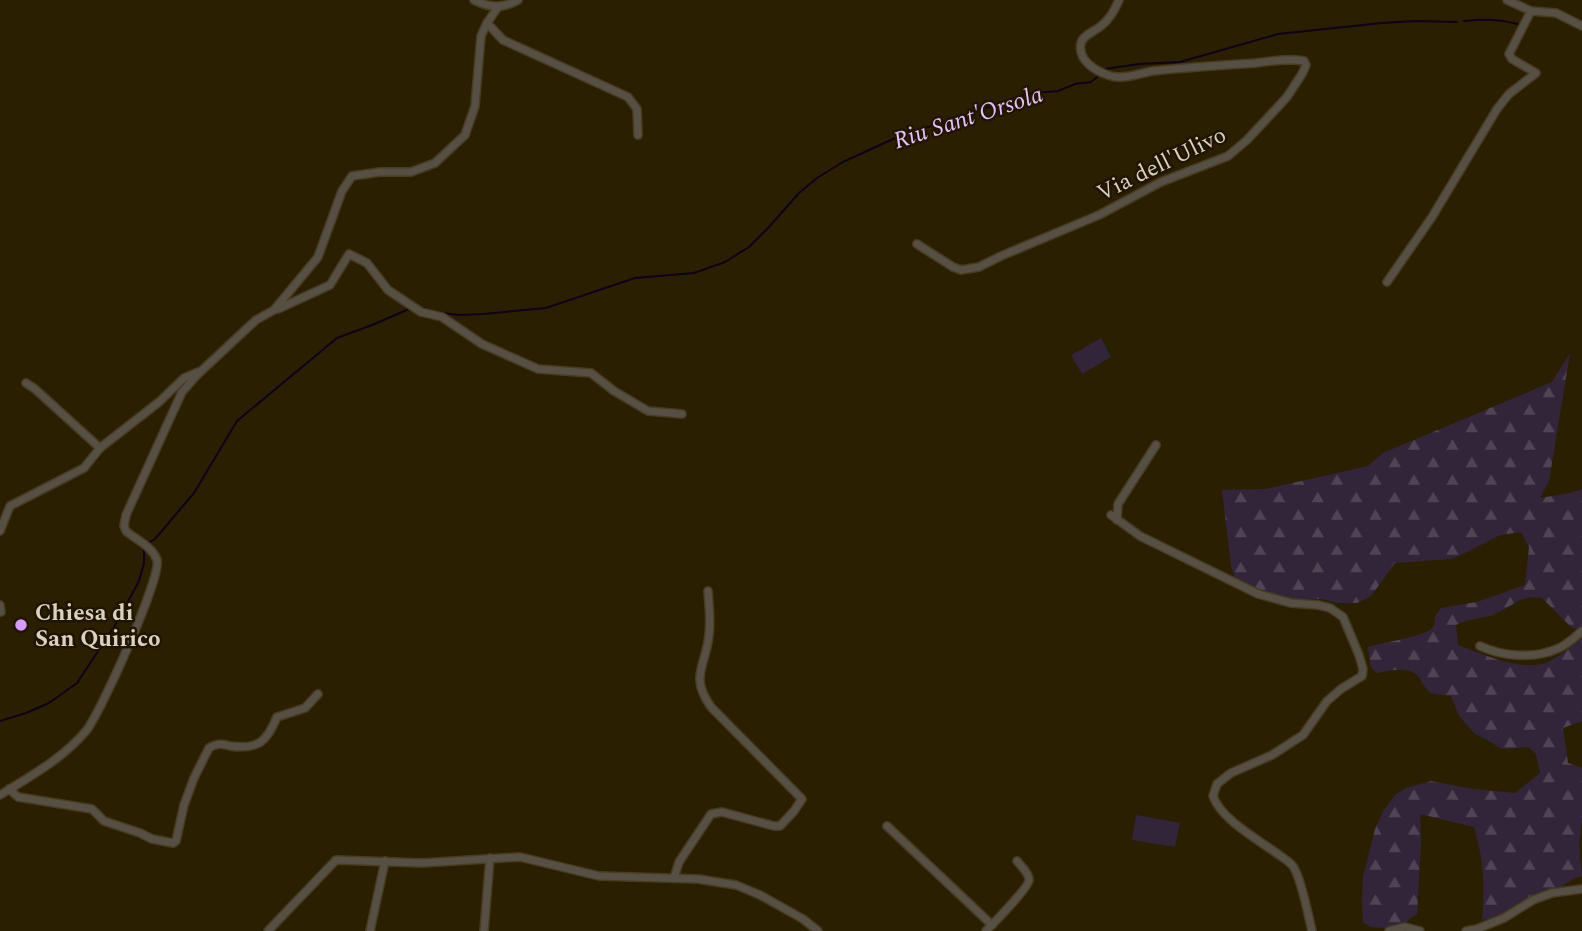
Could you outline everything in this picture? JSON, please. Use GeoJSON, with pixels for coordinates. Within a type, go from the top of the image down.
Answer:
{"type":"FeatureCollection","features":[{"type":"Feature","properties":{"kind":"street"},"geometry":{"type":"LineString","coordinates":[[474,0],[492,7],[510,5],[518,0]]}},
{"type":"Feature","properties":{"kind":"street","name":"Via dell'Ulivo"},"geometry":{"type":"LineString","coordinates":[[916,244],[961,270],[979,267],[1099,215],[1161,182],[1228,156],[1247,140],[1287,97],[1306,65],[1299,60],[1279,61],[1112,76],[1086,63],[1081,53],[1081,45],[1083,39],[1102,25],[1115,10],[1119,0]]}},
{"type":"Feature","properties":{"kind":"street"},"geometry":{"type":"LineString","coordinates":[[1507,0],[1531,11],[1556,13],[1582,26]]}},
{"type":"Feature","properties":{"kind":"street"},"geometry":{"type":"LineString","coordinates":[[274,310],[318,257],[342,191],[352,176],[411,172],[435,163],[465,135],[475,106],[481,36],[498,7]]}},
{"type":"Feature","properties":{"kind":"street"},"geometry":{"type":"LineString","coordinates":[[1387,282],[1432,217],[1497,109],[1508,94],[1536,73],[1511,59],[1509,54],[1531,11]]}},
{"type":"Feature","properties":{"kind":"street"},"geometry":{"type":"LineString","coordinates":[[487,23],[503,40],[628,97],[638,109],[638,135]]}},
{"type":"Feature","properties":{"kind":"street"},"geometry":{"type":"LineString","coordinates":[[0,795],[62,754],[88,729],[120,666],[158,567],[151,550],[130,535],[124,526],[125,515],[182,393],[256,320],[330,285],[349,254],[367,263],[388,290],[421,312],[442,317],[482,344],[538,369],[591,373],[614,391],[648,411],[682,414]]}},
{"type":"Feature","properties":{"kind":"street"},"geometry":{"type":"LineString","coordinates":[[0,531],[10,506],[84,468],[100,448],[159,402],[184,378],[202,371]]}},
{"type":"Feature","properties":{"kind":"street"},"geometry":{"type":"LineString","coordinates":[[26,383],[100,448]]}},
{"type":"Feature","properties":{"kind":"street"},"geometry":{"type":"LineString","coordinates":[[1156,445],[1118,504],[1114,517],[1140,536],[1258,594],[1291,603],[1330,608],[1343,617],[1359,655],[1362,676],[1327,701],[1303,735],[1272,755],[1231,773],[1217,784],[1213,796],[1221,810],[1247,833],[1294,866],[1312,931]]}},
{"type":"Feature","properties":{"kind":"street"},"geometry":{"type":"LineString","coordinates":[[674,878],[679,862],[711,814],[722,812],[780,826],[802,799],[703,696],[700,669],[709,635],[708,591]]}},
{"type":"Feature","properties":{"kind":"street"},"geometry":{"type":"LineString","coordinates":[[0,605],[1,612]]}},
{"type":"Feature","properties":{"kind":"street"},"geometry":{"type":"LineString","coordinates":[[1480,646],[1493,653],[1538,654],[1555,650],[1582,631]]}},
{"type":"Feature","properties":{"kind":"street"},"geometry":{"type":"LineString","coordinates":[[9,789],[19,797],[92,809],[104,821],[173,844],[194,778],[209,748],[218,744],[240,747],[258,743],[267,736],[276,717],[305,708],[318,694]]}},
{"type":"Feature","properties":{"kind":"street"},"geometry":{"type":"LineString","coordinates":[[887,826],[989,928],[1029,883],[1027,874],[1017,861]]}},
{"type":"Feature","properties":{"kind":"street"},"geometry":{"type":"LineString","coordinates":[[268,931],[336,860],[422,863],[520,857],[599,876],[698,879],[736,885],[803,919],[818,931]]}},
{"type":"Feature","properties":{"kind":"street"},"geometry":{"type":"LineString","coordinates":[[484,931],[490,858]]}},
{"type":"Feature","properties":{"kind":"street"},"geometry":{"type":"LineString","coordinates":[[370,931],[385,862]]}},
{"type":"Feature","properties":{"kind":"street"},"geometry":{"type":"LineString","coordinates":[[1466,931],[1504,918],[1534,900],[1552,893],[1582,889]]}},
{"type":"Feature","properties":{"kind":"street"},"geometry":{"type":"LineString","coordinates":[[1389,931],[1405,927],[1420,931]]}},
{"type":"Feature","properties":{"kind":"green space"},"geometry":{"type":"Polygon","coordinates":[[[1101,338],[1111,357],[1082,374],[1071,355],[1101,338]]]}},
{"type":"Feature","properties":{"kind":"green space"},"geometry":{"type":"Polygon","coordinates":[[[1570,353],[1549,481],[1540,498],[1582,489],[1582,626],[1578,629],[1572,628],[1542,598],[1534,597],[1521,600],[1496,614],[1456,625],[1458,645],[1516,664],[1529,665],[1550,661],[1582,638],[1582,721],[1563,728],[1568,763],[1582,768],[1579,845],[1582,876],[1510,915],[1482,920],[1483,874],[1474,827],[1420,814],[1417,914],[1396,929],[1371,927],[1363,922],[1363,877],[1375,829],[1396,794],[1406,788],[1431,781],[1515,793],[1540,773],[1536,754],[1528,747],[1502,749],[1475,734],[1459,716],[1451,696],[1430,693],[1416,674],[1406,670],[1376,673],[1371,667],[1368,647],[1428,631],[1434,625],[1435,617],[1441,608],[1477,602],[1525,585],[1529,547],[1521,532],[1500,535],[1450,559],[1395,563],[1371,596],[1357,603],[1337,603],[1322,599],[1278,600],[1237,584],[1231,566],[1222,490],[1265,489],[1368,466],[1383,453],[1552,382],[1570,353]]]}},
{"type":"Feature","properties":{"kind":"green space"},"geometry":{"type":"Polygon","coordinates":[[[1136,815],[1180,823],[1175,847],[1132,840],[1136,815]]]}},
{"type":"Feature","properties":{"kind":"waterway","name":"Riu Sant'Orsola"},"geometry":{"type":"LineString","coordinates":[[1464,21],[1492,20],[1521,25]]}},
{"type":"Feature","properties":{"kind":"waterway","name":"Riu Sant'Orsola"},"geometry":{"type":"LineString","coordinates":[[1105,69],[1180,62],[1278,34],[1382,23],[1457,22]]}},
{"type":"Feature","properties":{"kind":"waterway","name":"Riu Sant'Orsola"},"geometry":{"type":"LineString","coordinates":[[443,313],[483,314],[546,308],[635,278],[694,273],[725,262],[749,247],[799,193],[843,162],[906,133],[1020,96],[1058,91],[1075,84],[1091,82],[1097,77]]}},
{"type":"Feature","properties":{"kind":"waterway","name":"Riu Sant'Orsola"},"geometry":{"type":"LineString","coordinates":[[424,308],[430,311]]}},
{"type":"Feature","properties":{"kind":"waterway","name":"Riu Sant'Orsola"},"geometry":{"type":"LineString","coordinates":[[147,544],[155,539],[194,493],[237,421],[337,338],[409,309]]}},
{"type":"Feature","properties":{"kind":"waterway","name":"Riu Sant'Orsola"},"geometry":{"type":"LineString","coordinates":[[0,721],[49,703],[77,683],[114,627],[139,581],[144,563],[144,549]]}},
{"type":"Feature","properties":{"kind":"place","name":"Chiesa di San Quirico"},"geometry":{"type":"Point","coordinates":[21,625]}}]}
